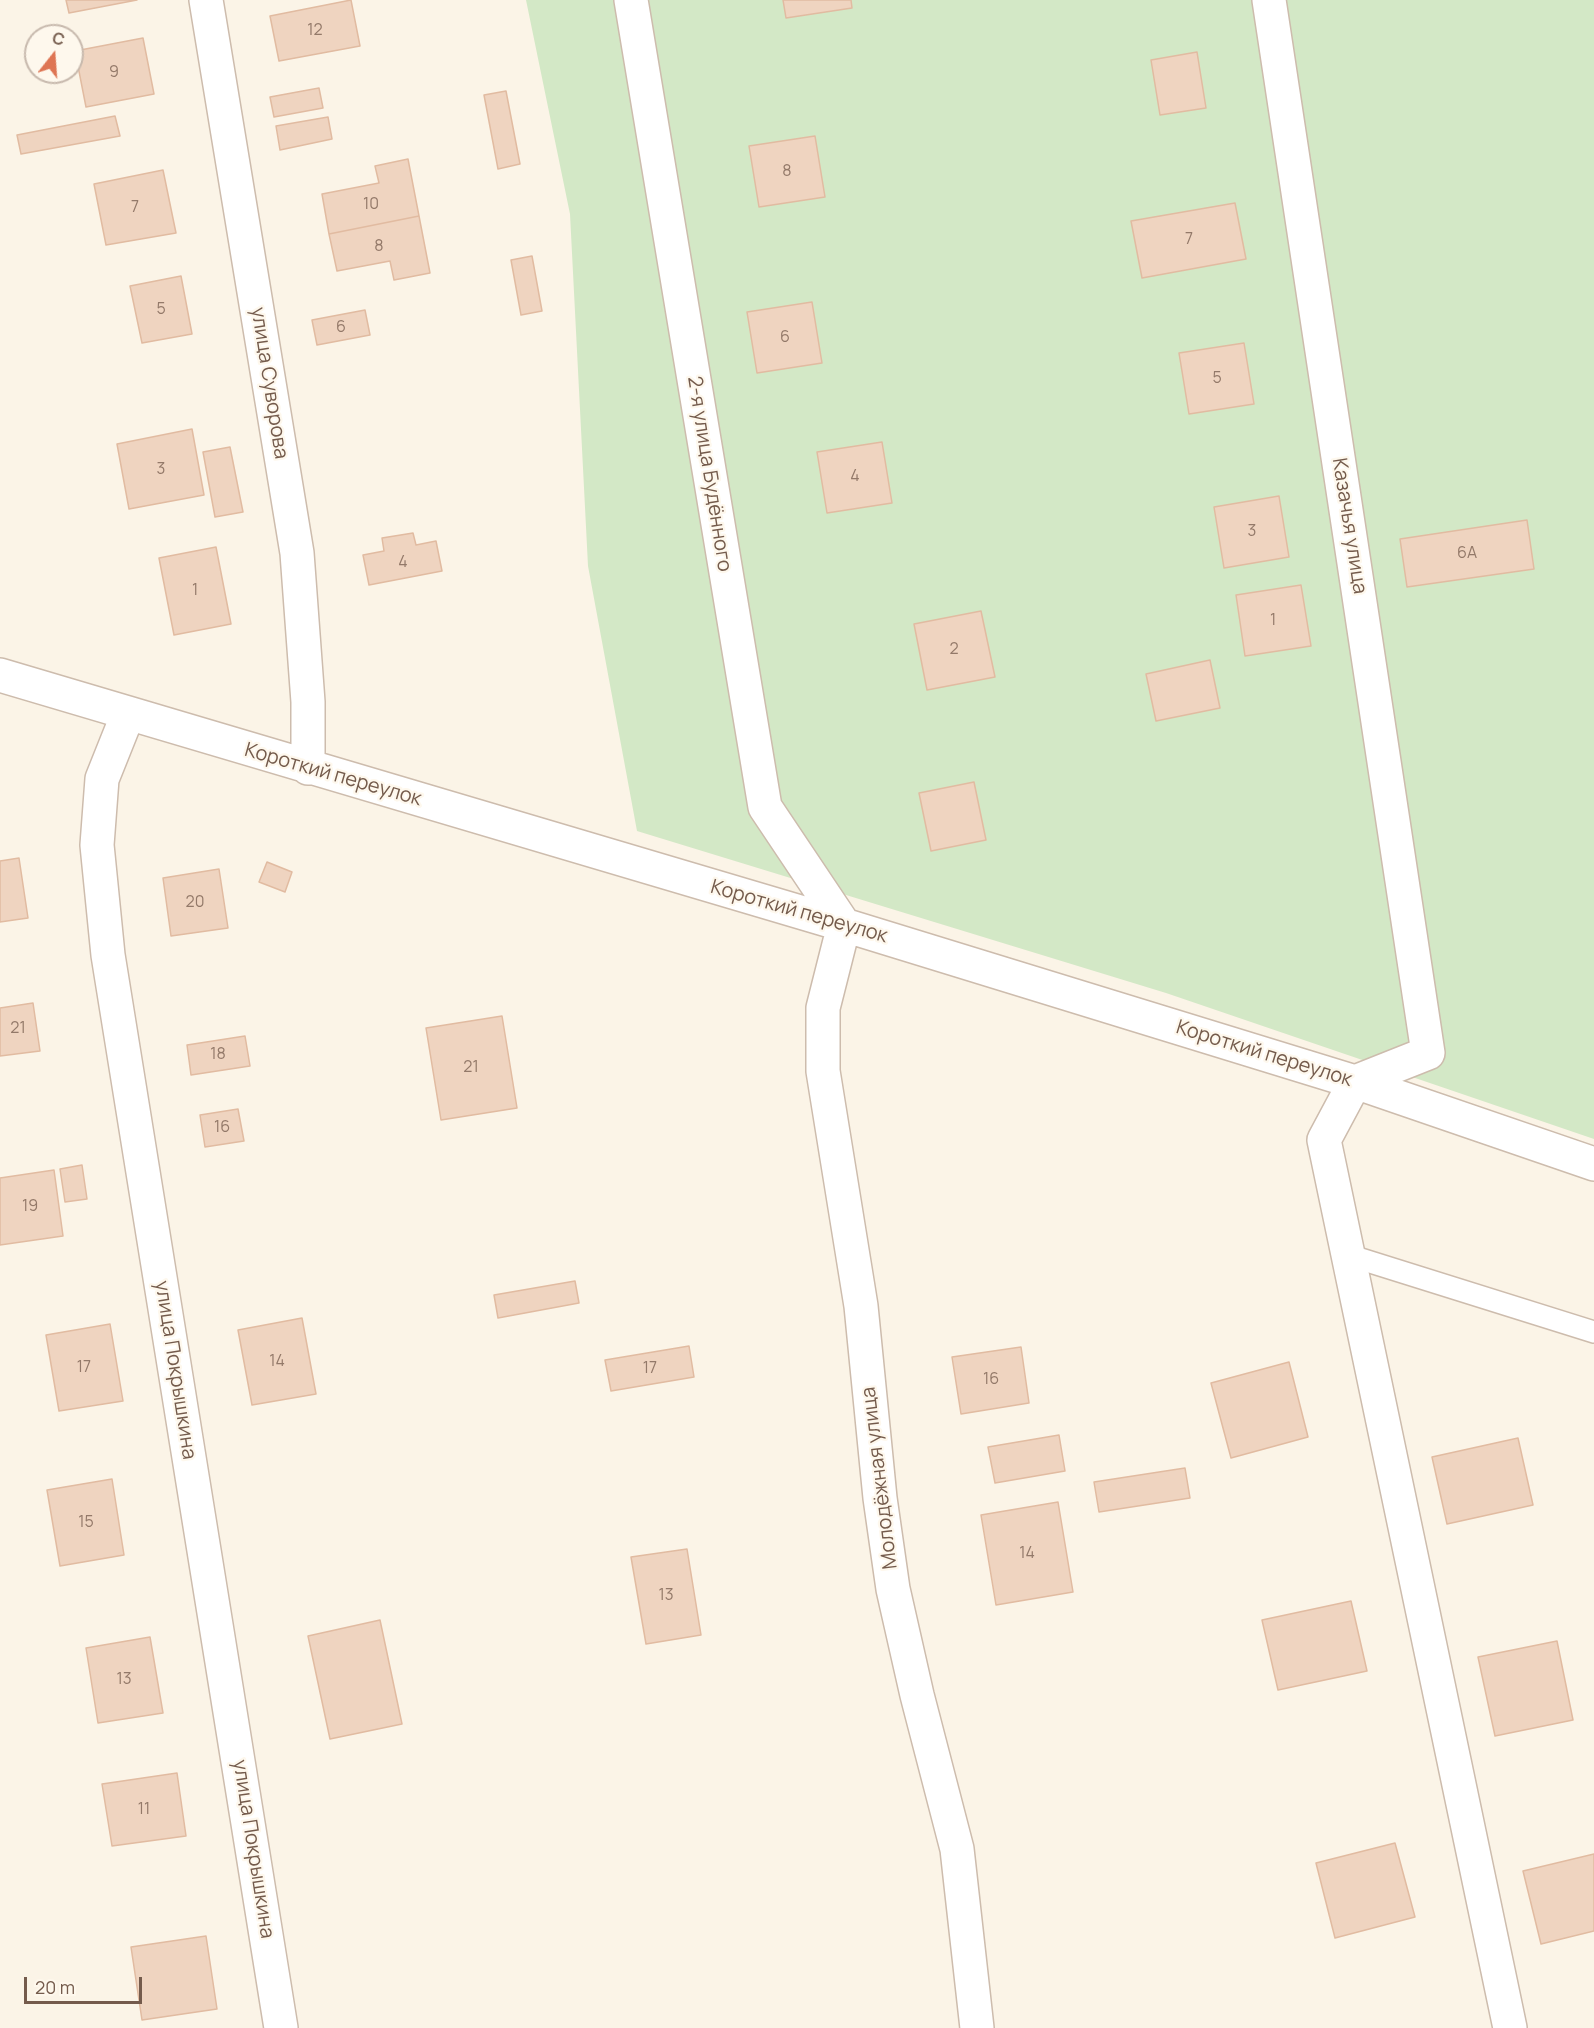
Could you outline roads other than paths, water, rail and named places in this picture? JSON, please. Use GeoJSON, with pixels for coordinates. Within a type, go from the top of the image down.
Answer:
{"type":"FeatureCollection","features":[{"type":"Feature","properties":{"kind":"street","name":"улица Суворова"},"geometry":{"type":"LineString","coordinates":[[206,0],[297,554],[308,702],[308,768]]}},
{"type":"Feature","properties":{"kind":"street","name":"2-я улица Будённого"},"geometry":{"type":"LineString","coordinates":[[631,0],[765,807],[844,925]]}},
{"type":"Feature","properties":{"kind":"street","name":"Казачья улица"},"geometry":{"type":"LineString","coordinates":[[1269,0],[1428,1053],[1355,1082]]}},
{"type":"Feature","properties":{"kind":"street","name":"Короткий переулок"},"geometry":{"type":"LineString","coordinates":[[0,675],[844,925],[1355,1082],[1594,1164]]}},
{"type":"Feature","properties":{"kind":"street","name":"улица Покрышкина"},"geometry":{"type":"LineString","coordinates":[[128,714],[102,779],[97,845],[108,955],[281,2028]]}},
{"type":"Feature","properties":{"kind":"street","name":"Молодёжная улица"},"geometry":{"type":"LineString","coordinates":[[844,925],[823,1008],[823,1071],[861,1306],[879,1498],[893,1589],[917,1695],[957,1849],[977,2028]]}},
{"type":"Feature","properties":{"kind":"street"},"geometry":{"type":"LineString","coordinates":[[1355,1082],[1324,1140],[1510,2028]]}},
{"type":"Feature","properties":{"kind":"lane"},"geometry":{"type":"LineString","coordinates":[[1348,1255],[1594,1332]]}}]}
